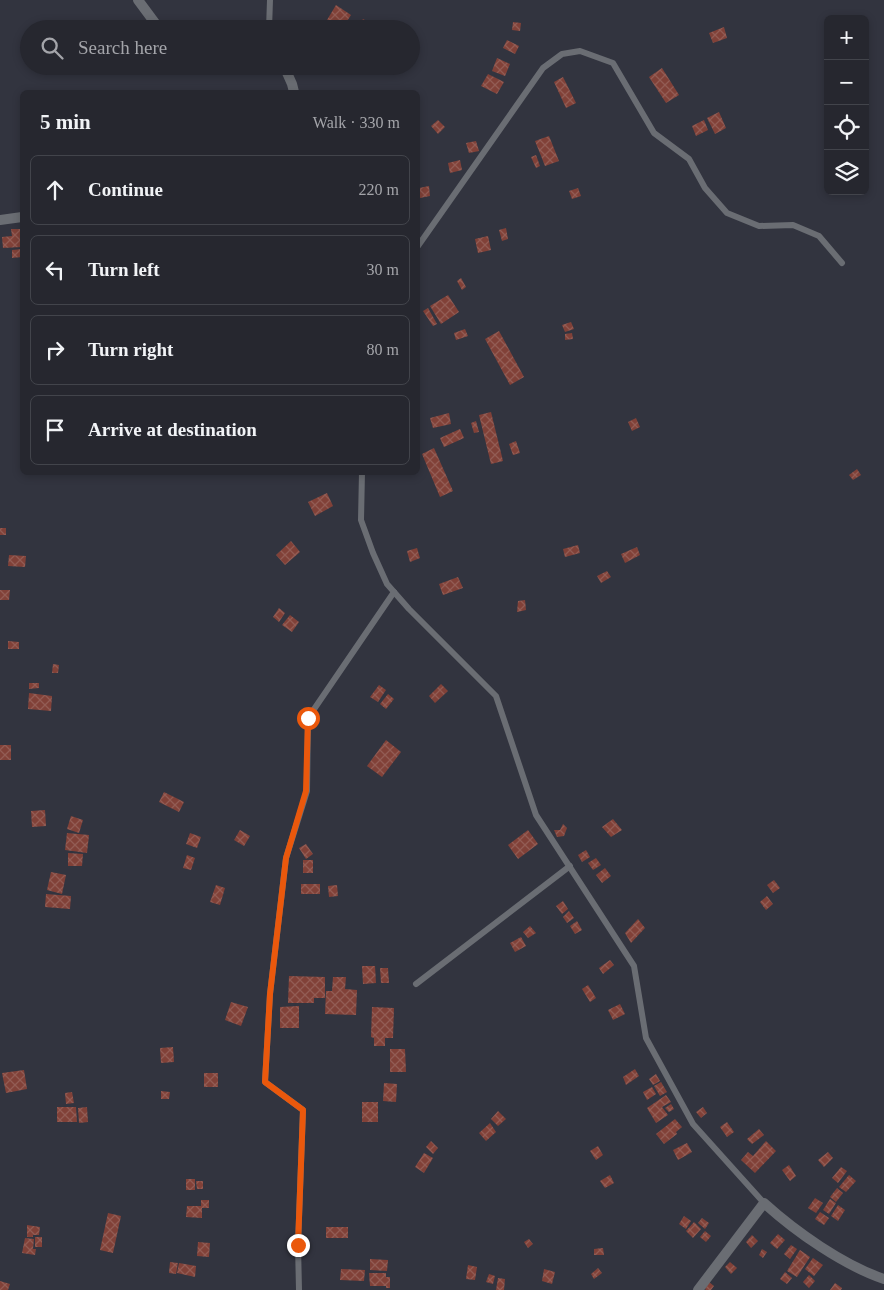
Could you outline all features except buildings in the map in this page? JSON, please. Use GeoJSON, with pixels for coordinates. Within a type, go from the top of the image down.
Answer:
{"type":"FeatureCollection","features":[{"type":"Feature","properties":{"kind":"street"},"geometry":{"type":"LineString","coordinates":[[138,0],[153,20]]}},
{"type":"Feature","properties":{"kind":"street"},"geometry":{"type":"LineString","coordinates":[[288,75],[294,90]]}},
{"type":"Feature","properties":{"kind":"street"},"geometry":{"type":"LineString","coordinates":[[0,220],[20,217]]}},
{"type":"Feature","properties":{"kind":"street"},"geometry":{"type":"LineString","coordinates":[[698,1290],[764,1203],[795,1229],[862,1272],[884,1280]]}},
{"type":"Feature","properties":{"kind":"lane"},"geometry":{"type":"LineString","coordinates":[[269,20],[270,0]]}},
{"type":"Feature","properties":{"kind":"lane"},"geometry":{"type":"LineString","coordinates":[[420,243],[544,68],[562,54],[580,51],[613,63],[654,133],[689,159],[705,188],[728,213],[759,226],[793,225],[819,236],[842,263]]}},
{"type":"Feature","properties":{"kind":"lane"},"geometry":{"type":"LineString","coordinates":[[362,475],[361,520],[387,584],[496,696],[536,815],[634,966],[646,1038],[694,1124],[764,1203]]}},
{"type":"Feature","properties":{"kind":"lane"},"geometry":{"type":"LineString","coordinates":[[299,1290],[298,1245],[303,1110],[265,1082],[270,994],[286,858],[306,791],[308,718],[394,592]]}},
{"type":"Feature","properties":{"kind":"lane"},"geometry":{"type":"LineString","coordinates":[[416,984],[570,866]]}},
{"type":"Feature","properties":{"kind":"route"},"geometry":{"type":"LineString","coordinates":[[298,1245],[303,1110],[265,1082],[270,994],[286,858],[306,791],[308,718]]}}]}
